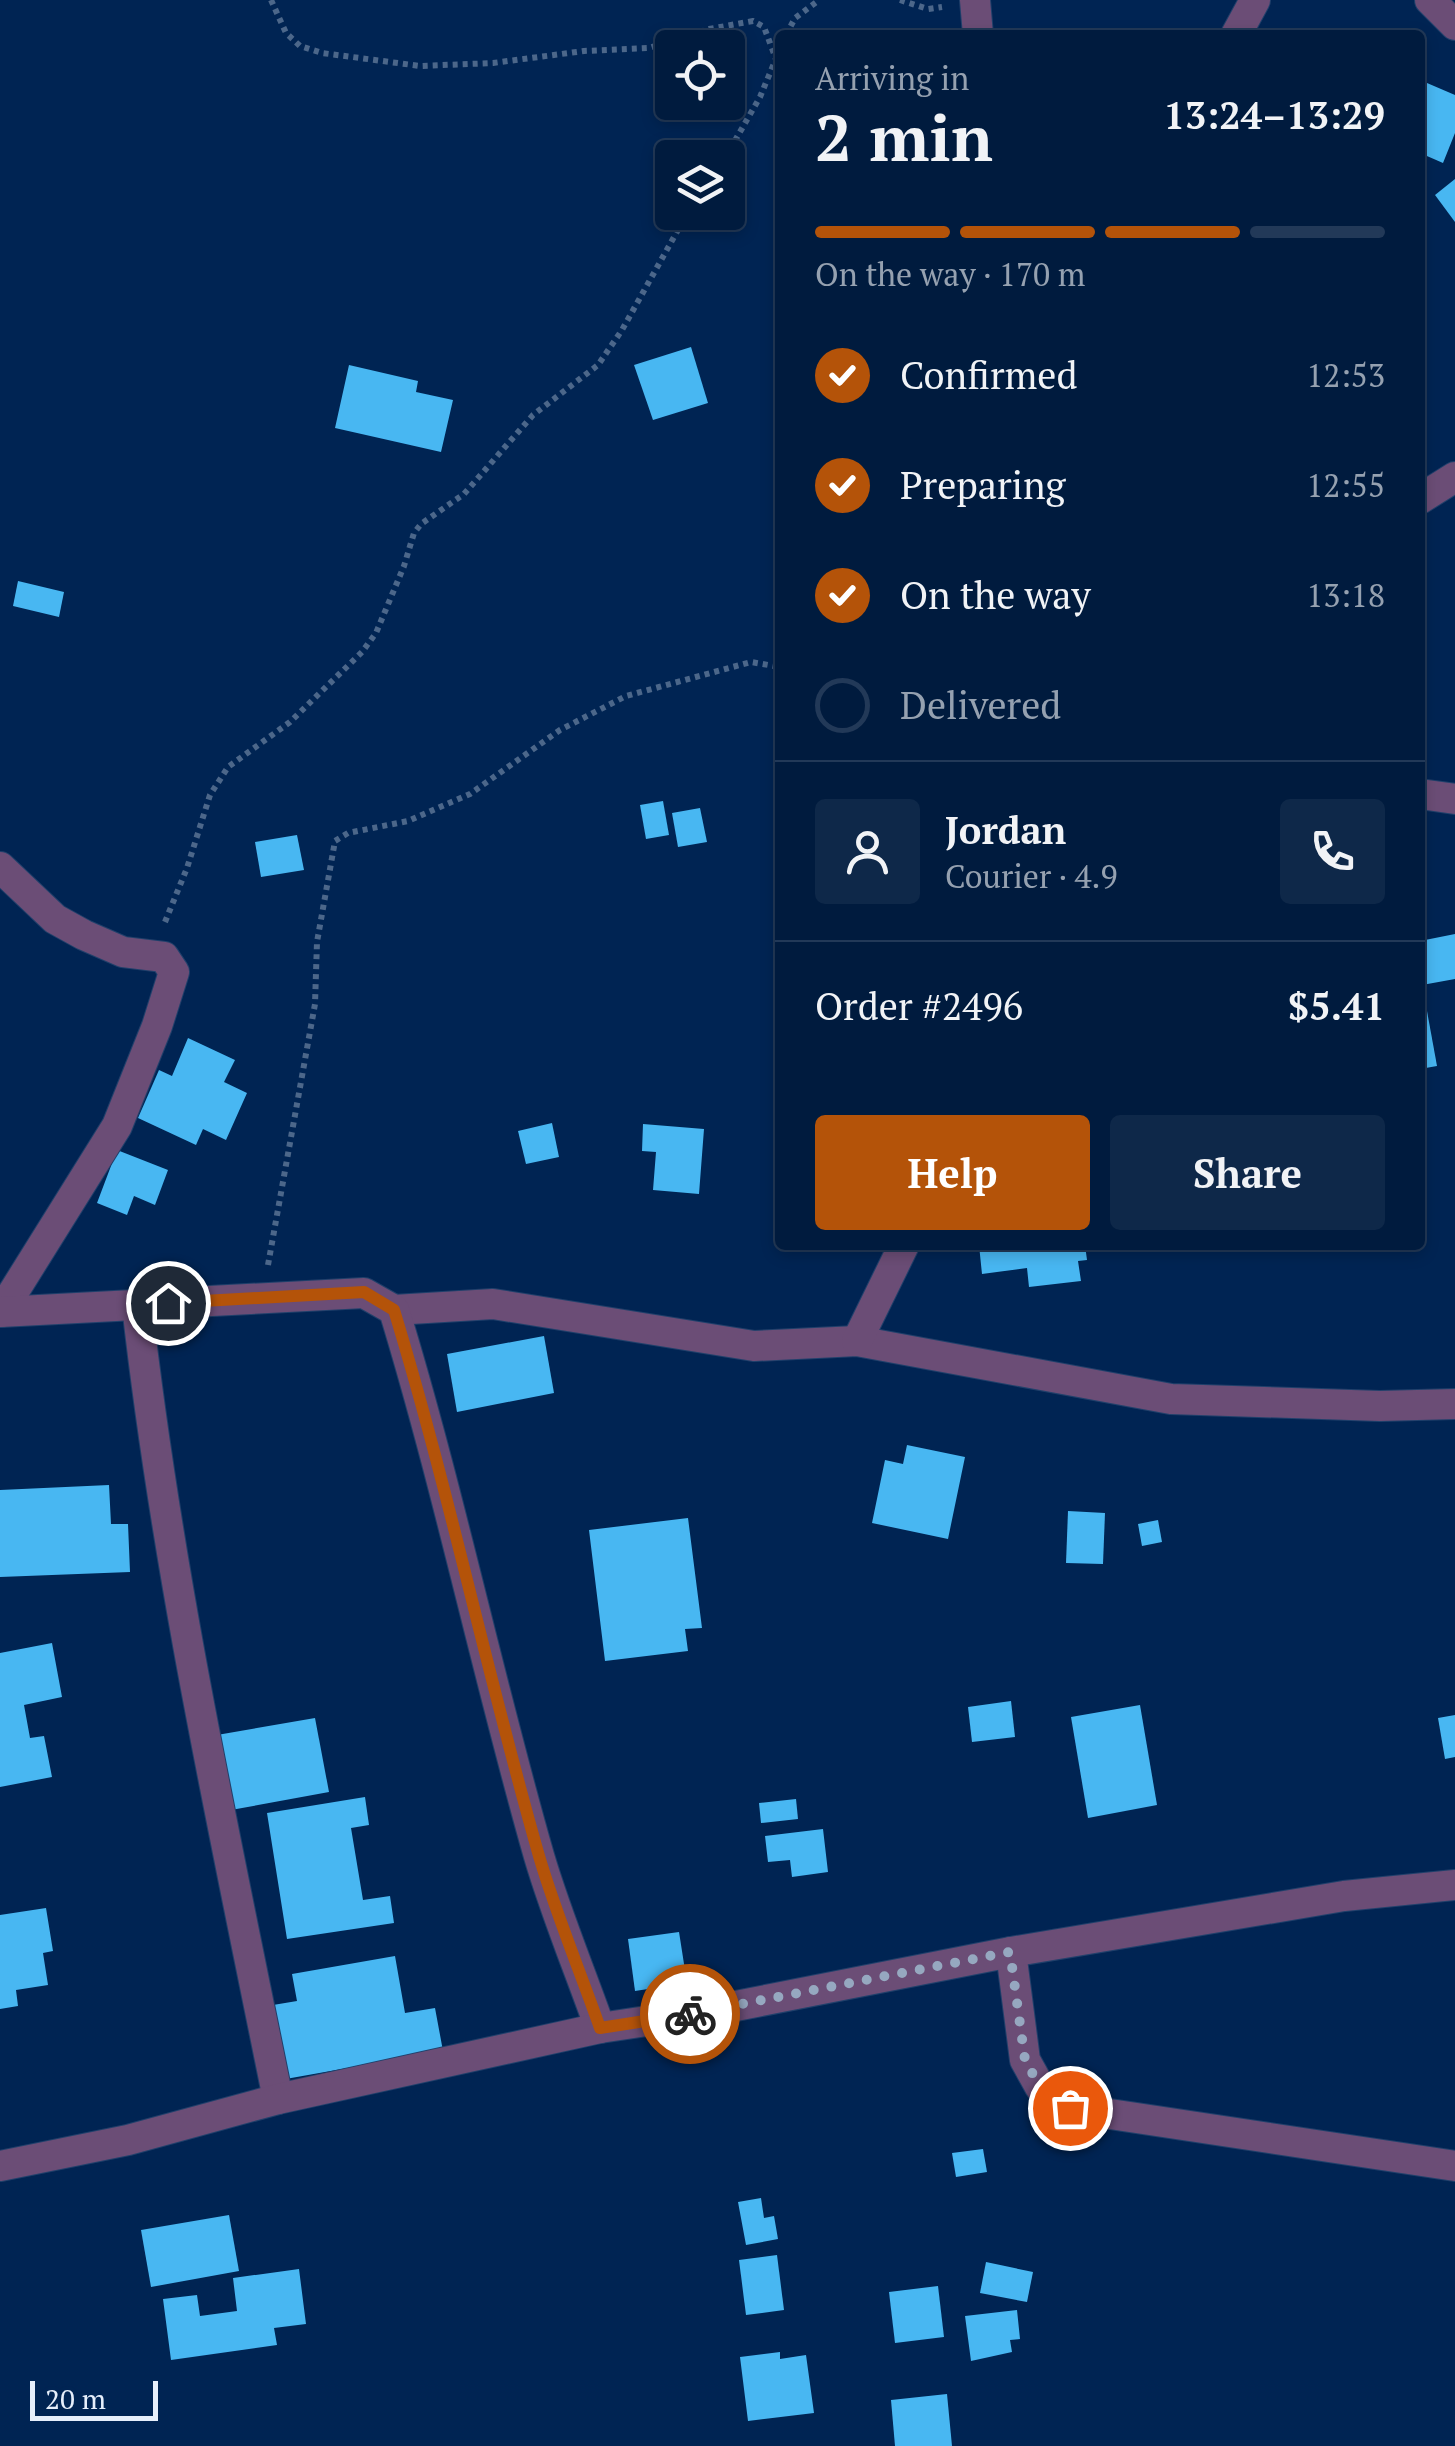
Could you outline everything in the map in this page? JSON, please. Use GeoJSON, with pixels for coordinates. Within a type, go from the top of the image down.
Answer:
{"type":"FeatureCollection","features":[{"type":"Feature","properties":{"kind":"street"},"geometry":{"type":"LineString","coordinates":[[975,0],[978,30]]}},
{"type":"Feature","properties":{"kind":"street"},"geometry":{"type":"LineString","coordinates":[[1239,30],[1255,0]]}},
{"type":"Feature","properties":{"kind":"street"},"geometry":{"type":"LineString","coordinates":[[1430,0],[1455,25]]}},
{"type":"Feature","properties":{"kind":"street"},"geometry":{"type":"LineString","coordinates":[[1425,496],[1455,476]]}},
{"type":"Feature","properties":{"kind":"street"},"geometry":{"type":"LineString","coordinates":[[1425,795],[1455,799]]}},
{"type":"Feature","properties":{"kind":"street"},"geometry":{"type":"LineString","coordinates":[[0,867],[55,919],[124,952],[164,958],[174,972],[116,1126],[0,1312]]}},
{"type":"Feature","properties":{"kind":"street"},"geometry":{"type":"LineString","coordinates":[[857,1341],[902,1250]]}},
{"type":"Feature","properties":{"kind":"street"},"geometry":{"type":"LineString","coordinates":[[0,1312],[364,1292],[394,1310],[492,1304],[754,1346],[857,1341],[1171,1399],[1380,1406],[1455,1404]]}},
{"type":"Feature","properties":{"kind":"street"},"geometry":{"type":"LineString","coordinates":[[137,1305],[146,1394],[205,1737],[278,2100]]}},
{"type":"Feature","properties":{"kind":"street"},"geometry":{"type":"LineString","coordinates":[[394,1310],[540,1861],[600,2028]]}},
{"type":"Feature","properties":{"kind":"street"},"geometry":{"type":"LineString","coordinates":[[0,2166],[128,2140],[278,2100],[600,2028],[700,2013],[1010,1952],[1344,1896],[1455,1885]]}},
{"type":"Feature","properties":{"kind":"street"},"geometry":{"type":"LineString","coordinates":[[1010,1952],[1025,2060],[1040,2087],[1070,2108],[1455,2166]]}},
{"type":"Feature","properties":{"kind":"path"},"geometry":{"type":"LineString","coordinates":[[271,0],[286,32],[300,46],[322,53],[420,66],[649,48],[709,28],[753,21],[767,32],[775,55]]}},
{"type":"Feature","properties":{"kind":"path"},"geometry":{"type":"LineString","coordinates":[[789,30],[795,18],[819,0]]}},
{"type":"Feature","properties":{"kind":"path"},"geometry":{"type":"LineString","coordinates":[[735,140],[775,60]]}},
{"type":"Feature","properties":{"kind":"path"},"geometry":{"type":"LineString","coordinates":[[152,956],[187,868],[210,795],[228,767],[290,722],[362,652],[376,632],[414,533],[464,494],[534,416],[598,365],[678,230]]}},
{"type":"Feature","properties":{"kind":"path"},"geometry":{"type":"LineString","coordinates":[[261,1298],[315,1004],[317,942],[334,841],[356,831],[408,822],[470,794],[560,730],[626,696],[751,662],[775,664]]}},
{"type":"Feature","properties":{"kind":"building"},"geometry":{"type":"Polygon","coordinates":[[[1425,82],[1455,95],[1455,133],[1443,163],[1425,155],[1425,82]]]}},
{"type":"Feature","properties":{"kind":"building"},"geometry":{"type":"Polygon","coordinates":[[[1455,179],[1455,222],[1435,195],[1455,179]]]}},
{"type":"Feature","properties":{"kind":"building"},"geometry":{"type":"Polygon","coordinates":[[[691,347],[708,403],[653,420],[634,365],[691,347]]]}},
{"type":"Feature","properties":{"kind":"building"},"geometry":{"type":"Polygon","coordinates":[[[349,365],[418,381],[416,392],[453,400],[441,452],[335,428],[349,365]]]}},
{"type":"Feature","properties":{"kind":"building"},"geometry":{"type":"Polygon","coordinates":[[[18,581],[64,592],[59,617],[13,606],[18,581]]]}},
{"type":"Feature","properties":{"kind":"building"},"geometry":{"type":"Polygon","coordinates":[[[663,801],[669,835],[646,839],[640,805],[663,801]]]}},
{"type":"Feature","properties":{"kind":"building"},"geometry":{"type":"Polygon","coordinates":[[[700,808],[707,842],[678,847],[672,813],[700,808]]]}},
{"type":"Feature","properties":{"kind":"building"},"geometry":{"type":"Polygon","coordinates":[[[297,835],[304,870],[261,877],[255,842],[297,835]]]}},
{"type":"Feature","properties":{"kind":"building"},"geometry":{"type":"Polygon","coordinates":[[[1455,934],[1455,979],[1425,984],[1425,940],[1455,934]]]}},
{"type":"Feature","properties":{"kind":"building"},"geometry":{"type":"Polygon","coordinates":[[[1425,1011],[1437,1066],[1425,1068],[1425,1011]]]}},
{"type":"Feature","properties":{"kind":"building"},"geometry":{"type":"Polygon","coordinates":[[[188,1038],[235,1060],[224,1082],[247,1093],[226,1140],[203,1129],[196,1145],[138,1118],[159,1070],[172,1076],[188,1038]]]}},
{"type":"Feature","properties":{"kind":"building"},"geometry":{"type":"Polygon","coordinates":[[[552,1123],[559,1157],[526,1164],[518,1131],[552,1123]]]}},
{"type":"Feature","properties":{"kind":"building"},"geometry":{"type":"Polygon","coordinates":[[[643,1124],[704,1129],[699,1194],[653,1190],[656,1152],[642,1151],[643,1124]]]}},
{"type":"Feature","properties":{"kind":"building"},"geometry":{"type":"Polygon","coordinates":[[[117,1150],[168,1170],[155,1205],[134,1196],[127,1215],[97,1203],[117,1150]]]}},
{"type":"Feature","properties":{"kind":"building"},"geometry":{"type":"Polygon","coordinates":[[[980,1250],[1086,1250],[1087,1260],[1078,1261],[1081,1281],[1029,1287],[1027,1268],[982,1274],[980,1250]]]}},
{"type":"Feature","properties":{"kind":"building"},"geometry":{"type":"Polygon","coordinates":[[[544,1336],[554,1393],[457,1412],[447,1354],[544,1336]]]}},
{"type":"Feature","properties":{"kind":"building"},"geometry":{"type":"Polygon","coordinates":[[[907,1445],[965,1457],[948,1539],[872,1523],[885,1460],[903,1464],[907,1445]]]}},
{"type":"Feature","properties":{"kind":"building"},"geometry":{"type":"Polygon","coordinates":[[[109,1485],[111,1524],[128,1524],[130,1572],[0,1577],[0,1490],[109,1485]]]}},
{"type":"Feature","properties":{"kind":"building"},"geometry":{"type":"Polygon","coordinates":[[[1068,1511],[1105,1513],[1103,1564],[1066,1563],[1068,1511]]]}},
{"type":"Feature","properties":{"kind":"building"},"geometry":{"type":"Polygon","coordinates":[[[688,1518],[702,1628],[685,1629],[688,1651],[605,1661],[589,1530],[688,1518]]]}},
{"type":"Feature","properties":{"kind":"building"},"geometry":{"type":"Polygon","coordinates":[[[1158,1520],[1162,1542],[1142,1546],[1138,1524],[1158,1520]]]}},
{"type":"Feature","properties":{"kind":"building"},"geometry":{"type":"Polygon","coordinates":[[[52,1643],[62,1697],[24,1705],[30,1738],[44,1736],[52,1777],[0,1787],[0,1653],[52,1643]]]}},
{"type":"Feature","properties":{"kind":"building"},"geometry":{"type":"Polygon","coordinates":[[[1011,1701],[1015,1737],[972,1742],[968,1707],[1011,1701]]]}},
{"type":"Feature","properties":{"kind":"building"},"geometry":{"type":"Polygon","coordinates":[[[1140,1705],[1157,1805],[1088,1818],[1071,1717],[1140,1705]]]}},
{"type":"Feature","properties":{"kind":"building"},"geometry":{"type":"Polygon","coordinates":[[[1455,1715],[1455,1757],[1445,1759],[1438,1718],[1455,1715]]]}},
{"type":"Feature","properties":{"kind":"building"},"geometry":{"type":"Polygon","coordinates":[[[315,1718],[329,1792],[231,1810],[217,1735],[315,1718]]]}},
{"type":"Feature","properties":{"kind":"building"},"geometry":{"type":"Polygon","coordinates":[[[365,1797],[369,1825],[351,1828],[363,1900],[390,1896],[394,1923],[287,1939],[267,1813],[365,1797]]]}},
{"type":"Feature","properties":{"kind":"building"},"geometry":{"type":"Polygon","coordinates":[[[796,1799],[798,1819],[761,1823],[759,1803],[796,1799]]]}},
{"type":"Feature","properties":{"kind":"building"},"geometry":{"type":"Polygon","coordinates":[[[823,1829],[828,1872],[792,1877],[790,1860],[768,1862],[765,1836],[823,1829]]]}},
{"type":"Feature","properties":{"kind":"building"},"geometry":{"type":"Polygon","coordinates":[[[46,1908],[53,1951],[43,1953],[48,1985],[16,1990],[18,2006],[0,2009],[0,1915],[46,1908]]]}},
{"type":"Feature","properties":{"kind":"building"},"geometry":{"type":"Polygon","coordinates":[[[679,1932],[687,1983],[635,1991],[628,1939],[679,1932]]]}},
{"type":"Feature","properties":{"kind":"building"},"geometry":{"type":"Polygon","coordinates":[[[395,1956],[405,2013],[435,2008],[443,2051],[280,2080],[267,2006],[297,2001],[292,1974],[395,1956]]]}},
{"type":"Feature","properties":{"kind":"building"},"geometry":{"type":"Polygon","coordinates":[[[983,2149],[987,2172],[956,2177],[952,2153],[983,2149]]]}},
{"type":"Feature","properties":{"kind":"building"},"geometry":{"type":"Polygon","coordinates":[[[761,2198],[764,2218],[774,2216],[778,2239],[746,2245],[738,2202],[761,2198]]]}},
{"type":"Feature","properties":{"kind":"building"},"geometry":{"type":"Polygon","coordinates":[[[229,2215],[239,2271],[151,2287],[141,2230],[229,2215]]]}},
{"type":"Feature","properties":{"kind":"building"},"geometry":{"type":"Polygon","coordinates":[[[777,2255],[784,2310],[746,2315],[739,2260],[777,2255]]]}},
{"type":"Feature","properties":{"kind":"building"},"geometry":{"type":"Polygon","coordinates":[[[986,2262],[1033,2272],[1027,2302],[980,2293],[986,2262]]]}},
{"type":"Feature","properties":{"kind":"building"},"geometry":{"type":"Polygon","coordinates":[[[299,2269],[306,2324],[274,2328],[277,2345],[171,2360],[163,2299],[197,2295],[200,2316],[237,2311],[233,2278],[299,2269]]]}},
{"type":"Feature","properties":{"kind":"building"},"geometry":{"type":"Polygon","coordinates":[[[938,2286],[944,2337],[895,2343],[889,2292],[938,2286]]]}},
{"type":"Feature","properties":{"kind":"building"},"geometry":{"type":"Polygon","coordinates":[[[1017,2310],[1020,2339],[1010,2340],[1012,2352],[971,2361],[965,2316],[1017,2310]]]}},
{"type":"Feature","properties":{"kind":"building"},"geometry":{"type":"Polygon","coordinates":[[[780,2352],[780,2359],[806,2355],[814,2413],[748,2421],[740,2357],[780,2352]]]}},
{"type":"Feature","properties":{"kind":"building"},"geometry":{"type":"Polygon","coordinates":[[[947,2394],[952,2446],[895,2446],[891,2400],[947,2394]]]}},
{"type":"Feature","properties":{"kind":"way so far"},"geometry":{"type":"LineString","coordinates":[[690,2014],[1010,1952],[1025,2060],[1040,2087],[1070,2108]]}},
{"type":"Feature","properties":{"kind":"route"},"geometry":{"type":"LineString","coordinates":[[168,1303],[364,1292],[394,1310],[540,1861],[600,2028],[690,2014]]}}]}
